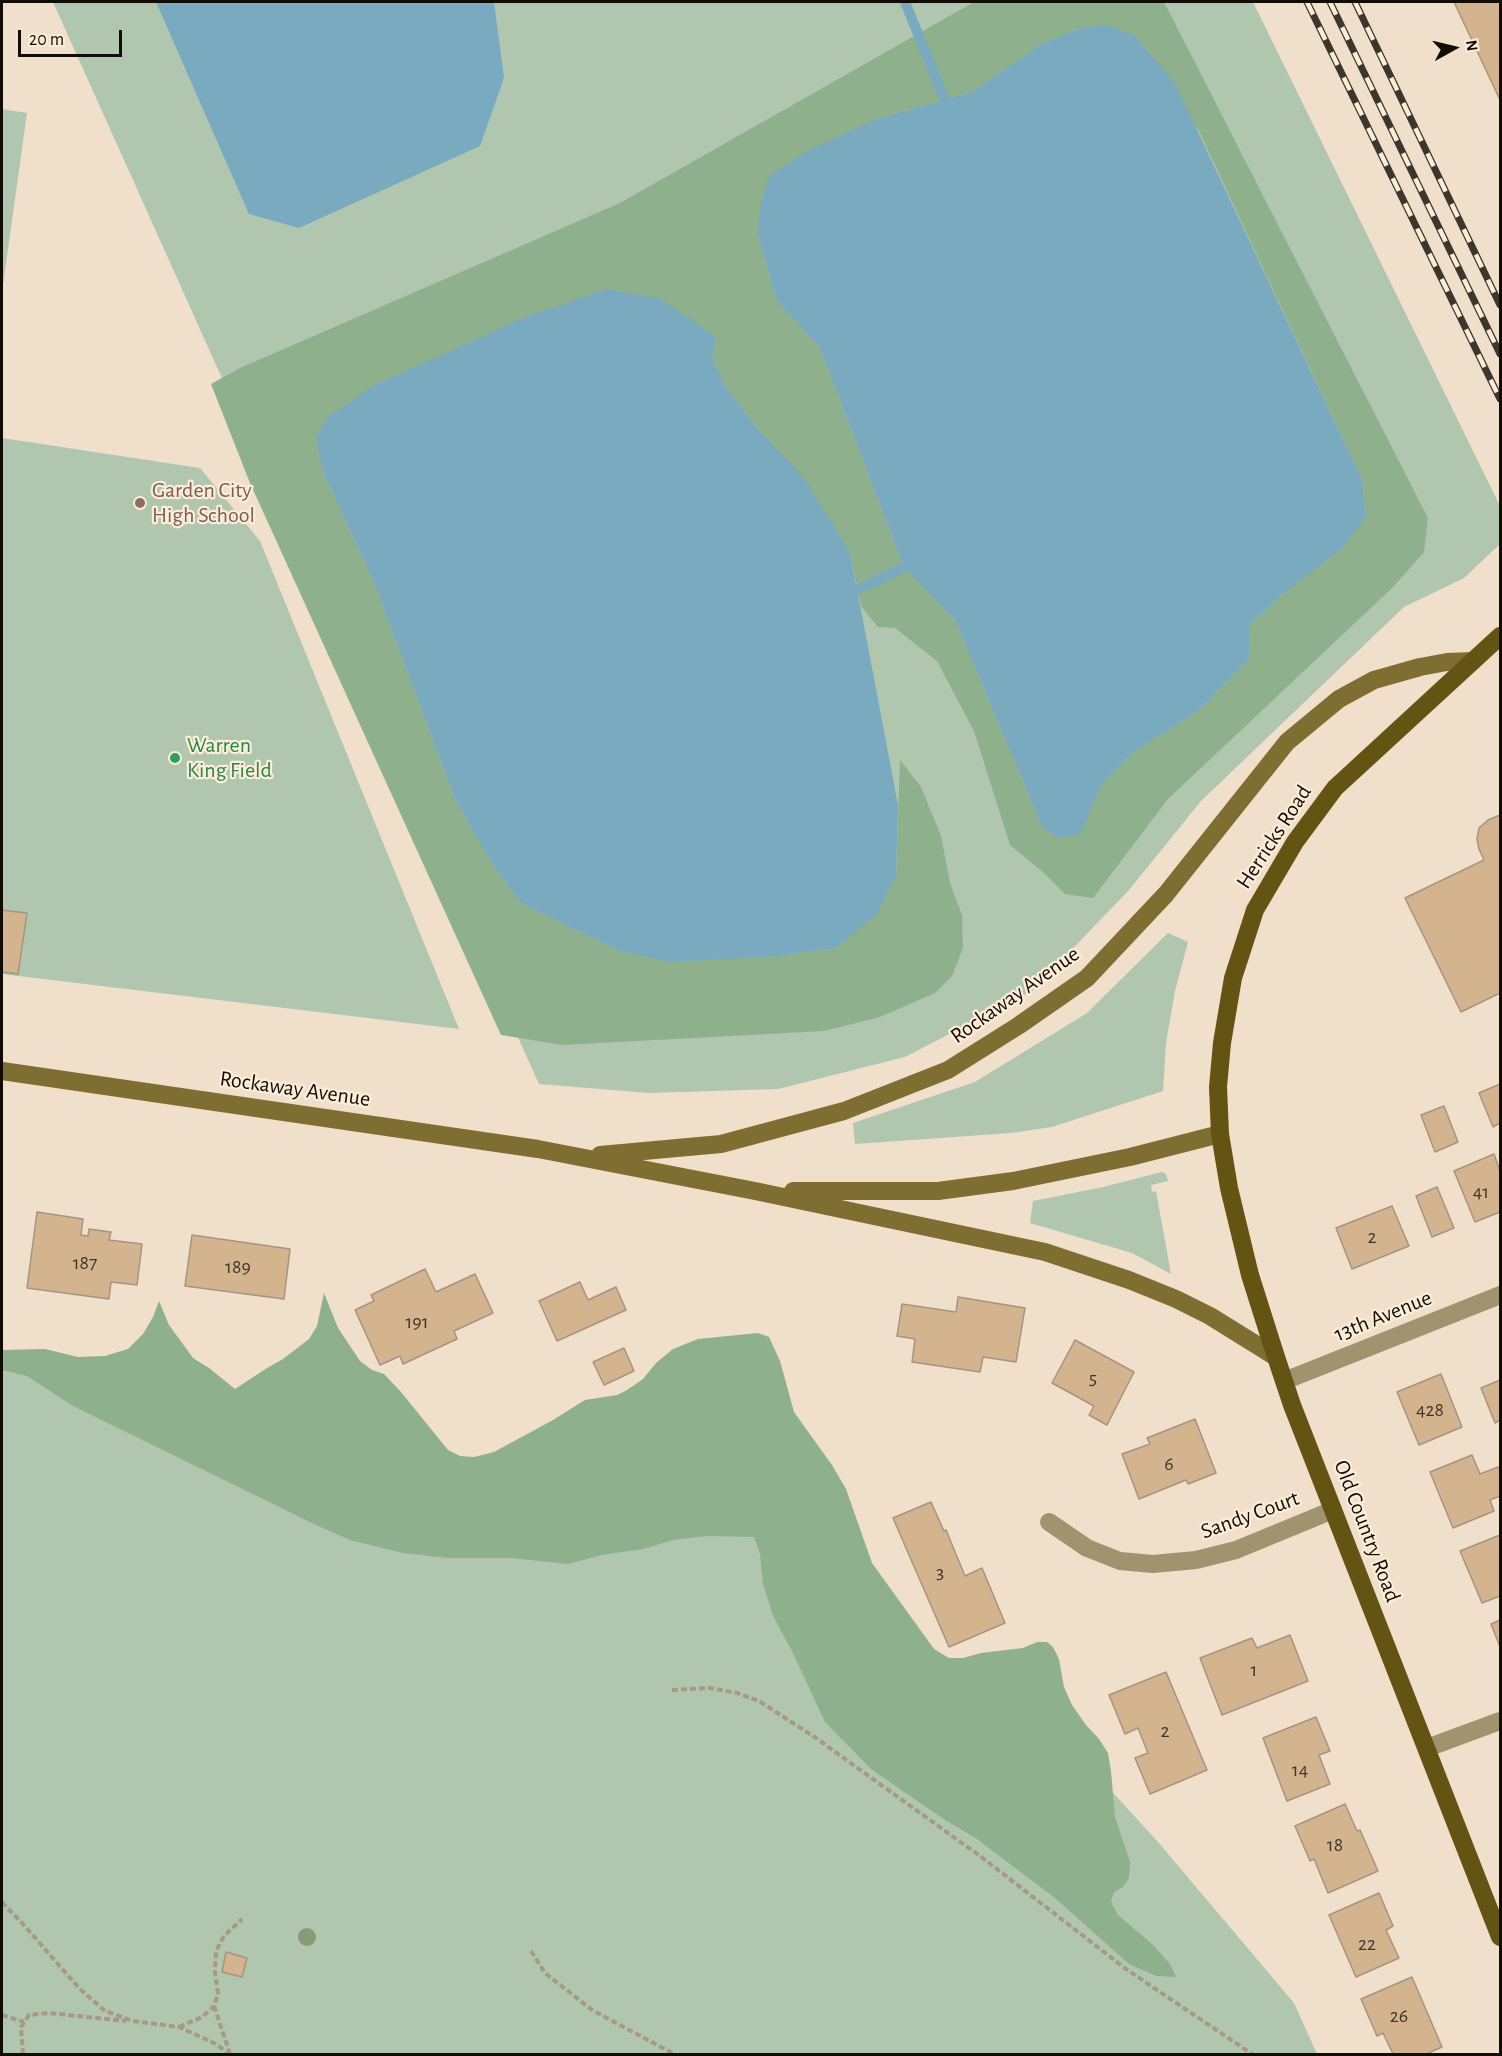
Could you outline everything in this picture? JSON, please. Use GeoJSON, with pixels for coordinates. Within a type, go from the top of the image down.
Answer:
{"type":"FeatureCollection","features":[{"type":"Feature","properties":{"kind":"main road","name":"Herricks Road"},"geometry":{"type":"LineString","coordinates":[[1220,1134],[1218,1087],[1222,1043],[1233,978],[1255,910],[1295,842],[1335,788],[1500,636]]}},
{"type":"Feature","properties":{"kind":"main road","name":"Rockaway Avenue"},"geometry":{"type":"LineString","coordinates":[[580,1157],[721,1144],[844,1111],[948,1070],[1018,1026],[1087,978],[1166,894],[1287,742],[1339,699],[1374,680],[1408,670],[1447,662],[1473,661]]}},
{"type":"Feature","properties":{"kind":"main road","name":"Rockaway Avenue"},"geometry":{"type":"LineString","coordinates":[[2,1071],[580,1157],[1045,1252],[1176,1299],[1243,1335],[1276,1357]]}},
{"type":"Feature","properties":{"kind":"main road","name":"Rockaway Avenue"},"geometry":{"type":"LineString","coordinates":[[755,1191],[938,1191],[1023,1179],[1130,1157],[1220,1134]]}},
{"type":"Feature","properties":{"kind":"main road","name":"Old Country Road"},"geometry":{"type":"LineString","coordinates":[[1220,1134],[1229,1188],[1250,1275],[1284,1381],[1500,1937]]}},
{"type":"Feature","properties":{"kind":"street","name":"13th Avenue"},"geometry":{"type":"LineString","coordinates":[[1284,1381],[1500,1295]]}},
{"type":"Feature","properties":{"kind":"street","name":"Sandy Court"},"geometry":{"type":"LineString","coordinates":[[1049,1522],[1087,1548],[1120,1562],[1153,1564],[1196,1560],[1236,1550],[1333,1510]]}},
{"type":"Feature","properties":{"kind":"street"},"geometry":{"type":"LineString","coordinates":[[1427,1748],[1500,1721]]}},
{"type":"Feature","properties":{"kind":"path"},"geometry":{"type":"LineString","coordinates":[[672,1690],[710,1688],[737,1693],[759,1701],[816,1738],[980,1856],[1126,1969],[1252,2055]]}},
{"type":"Feature","properties":{"kind":"path"},"geometry":{"type":"LineString","coordinates":[[2,1902],[80,1988],[105,2011],[133,2021],[145,2022]]}},
{"type":"Feature","properties":{"kind":"path"},"geometry":{"type":"LineString","coordinates":[[179,2027],[202,2017],[214,2006],[218,1994],[215,1972],[216,1951],[224,1936],[242,1919]]}},
{"type":"Feature","properties":{"kind":"path"},"geometry":{"type":"LineString","coordinates":[[531,1952],[545,1973],[592,2010],[674,2055]]}},
{"type":"Feature","properties":{"kind":"path"},"geometry":{"type":"LineString","coordinates":[[214,2006],[230,2055]]}},
{"type":"Feature","properties":{"kind":"path"},"geometry":{"type":"LineString","coordinates":[[23,2055],[21,2027],[28,2015],[49,2013],[179,2027],[216,2044],[230,2055]]}},
{"type":"Feature","properties":{"kind":"path"},"geometry":{"type":"LineString","coordinates":[[2,2015],[24,2022]]}},
{"type":"Feature","properties":{"kind":"green space"},"geometry":{"type":"Polygon","coordinates":[[[53,2],[1253,2],[1500,506],[1500,544],[1464,578],[1404,607],[1201,801],[1129,890],[1032,991],[905,1057],[778,1089],[649,1093],[539,1084],[53,2]]]}},
{"type":"Feature","properties":{"kind":"green space"},"geometry":{"type":"Polygon","coordinates":[[[974,2],[1164,2],[1428,518],[1424,552],[1392,588],[1168,799],[1093,898],[1065,894],[1010,845],[974,731],[937,661],[895,628],[878,627],[861,606],[850,552],[727,389],[712,358],[323,471],[375,585],[455,799],[487,856],[521,903],[620,951],[779,956],[836,948],[876,914],[896,876],[900,760],[921,787],[941,836],[950,883],[962,915],[963,948],[952,976],[935,993],[880,1017],[824,1031],[562,1045],[501,1035],[250,483],[211,384],[240,368],[620,203],[974,2]],[[1078,29],[1043,43],[972,92],[876,119],[758,236],[777,301],[820,348],[904,567],[955,620],[1042,826],[1056,838],[1091,807],[1102,783],[1133,753],[1203,707],[1250,657],[1249,625],[1366,518],[1362,480],[1198,129],[1078,29]]]}},
{"type":"Feature","properties":{"kind":"green space"},"geometry":{"type":"Polygon","coordinates":[[[2,109],[27,113],[2,292],[2,109]]]}},
{"type":"Feature","properties":{"kind":"green space","name":"Warren King Field"},"geometry":{"type":"Polygon","coordinates":[[[2,438],[200,468],[260,541],[459,1029],[2,974],[2,438]]]}},
{"type":"Feature","properties":{"kind":"green space"},"geometry":{"type":"Polygon","coordinates":[[[1168,933],[1188,942],[1175,991],[1166,1043],[1163,1091],[1052,1127],[1011,1133],[855,1144],[853,1123],[975,1082],[1087,1013],[1168,933]]]}},
{"type":"Feature","properties":{"kind":"green space"},"geometry":{"type":"Polygon","coordinates":[[[1162,1172],[1166,1174],[1168,1181],[1151,1185],[1152,1192],[1156,1191],[1171,1274],[1132,1253],[1030,1223],[1033,1201],[1162,1172]]]}},
{"type":"Feature","properties":{"kind":"green space"},"geometry":{"type":"Polygon","coordinates":[[[324,1293],[338,1328],[360,1361],[372,1370],[384,1374],[448,1450],[460,1456],[474,1457],[494,1452],[585,1400],[617,1395],[643,1379],[656,1363],[673,1349],[698,1339],[758,1333],[769,1337],[780,1361],[794,1412],[832,1465],[846,1489],[872,1563],[934,1649],[949,1658],[963,1658],[981,1653],[1023,1648],[1037,1642],[1047,1642],[1053,1647],[1059,1659],[1064,1687],[1072,1705],[1108,1753],[1115,1817],[1130,1862],[1129,1878],[1123,1887],[1114,1892],[1111,1902],[1118,1915],[1153,1945],[1170,1964],[1176,1977],[1156,1976],[1129,1964],[1055,1898],[977,1839],[871,1769],[825,1722],[773,1616],[763,1584],[760,1554],[754,1537],[707,1536],[673,1540],[643,1549],[602,1555],[568,1564],[511,1558],[448,1558],[403,1553],[350,1540],[316,1525],[73,1406],[27,1376],[2,1370],[2,1350],[45,1349],[78,1357],[105,1356],[128,1349],[143,1334],[159,1301],[169,1325],[193,1358],[235,1389],[283,1359],[309,1339],[317,1326],[324,1293]]]}},
{"type":"Feature","properties":{"kind":"green space"},"geometry":{"type":"Polygon","coordinates":[[[2,1356],[444,1491],[830,1506],[949,1670],[1029,1701],[1158,1842],[1294,2003],[1317,2054],[2,2054],[2,1356]]]}},
{"type":"Feature","properties":{"kind":"water"},"geometry":{"type":"Polygon","coordinates":[[[156,2],[494,2],[504,78],[480,146],[299,228],[249,214],[156,2]]]}},
{"type":"Feature","properties":{"kind":"water"},"geometry":{"type":"Polygon","coordinates":[[[1105,25],[1134,35],[1175,83],[1362,480],[1366,518],[1341,549],[1285,592],[1249,625],[1250,657],[1203,707],[1133,753],[1102,783],[1080,834],[1056,838],[1042,826],[955,620],[904,567],[820,348],[777,301],[758,236],[759,211],[769,176],[806,152],[876,119],[972,92],[1043,43],[1078,29],[1105,25]]]}},
{"type":"Feature","properties":{"kind":"water"},"geometry":{"type":"Polygon","coordinates":[[[606,289],[661,299],[716,337],[712,358],[727,389],[759,430],[804,478],[850,552],[898,805],[896,876],[877,914],[836,948],[779,956],[671,962],[620,951],[521,903],[487,856],[455,799],[375,585],[323,471],[316,438],[327,418],[371,387],[518,320],[606,289]]]}},
{"type":"Feature","properties":{"kind":"building"},"geometry":{"type":"Polygon","coordinates":[[[1454,2],[1500,2],[1500,100],[1454,2]]]}},
{"type":"Feature","properties":{"kind":"building"},"geometry":{"type":"Polygon","coordinates":[[[1500,815],[1500,993],[1461,1012],[1405,898],[1484,860],[1477,839],[1479,828],[1488,820],[1500,815]]]}},
{"type":"Feature","properties":{"kind":"building"},"geometry":{"type":"Polygon","coordinates":[[[2,910],[27,913],[18,974],[2,972],[2,910]]]}},
{"type":"Feature","properties":{"kind":"building"},"geometry":{"type":"Polygon","coordinates":[[[1500,1084],[1500,1123],[1493,1127],[1479,1093],[1500,1084]]]}},
{"type":"Feature","properties":{"kind":"building"},"geometry":{"type":"Polygon","coordinates":[[[1444,1106],[1458,1142],[1435,1152],[1421,1115],[1444,1106]]]}},
{"type":"Feature","properties":{"kind":"building"},"geometry":{"type":"Polygon","coordinates":[[[1494,1154],[1500,1171],[1500,1212],[1475,1222],[1454,1171],[1494,1154]]]}},
{"type":"Feature","properties":{"kind":"building"},"geometry":{"type":"Polygon","coordinates":[[[1437,1187],[1454,1228],[1432,1237],[1416,1196],[1437,1187]]]}},
{"type":"Feature","properties":{"kind":"building"},"geometry":{"type":"Polygon","coordinates":[[[1392,1206],[1409,1246],[1352,1269],[1336,1228],[1392,1206]]]}},
{"type":"Feature","properties":{"kind":"building"},"geometry":{"type":"Polygon","coordinates":[[[37,1212],[83,1219],[81,1235],[88,1236],[89,1229],[111,1232],[109,1240],[142,1244],[137,1285],[111,1282],[109,1299],[27,1288],[37,1212]]]}},
{"type":"Feature","properties":{"kind":"building"},"geometry":{"type":"Polygon","coordinates":[[[192,1235],[290,1249],[284,1299],[185,1286],[192,1235]]]}},
{"type":"Feature","properties":{"kind":"building"},"geometry":{"type":"Polygon","coordinates":[[[425,1269],[436,1292],[475,1274],[493,1313],[454,1331],[457,1339],[403,1364],[400,1356],[380,1365],[355,1310],[374,1301],[371,1295],[425,1269]]]}},
{"type":"Feature","properties":{"kind":"building"},"geometry":{"type":"Polygon","coordinates":[[[580,1282],[588,1300],[616,1287],[626,1310],[557,1341],[539,1301],[580,1282]]]}},
{"type":"Feature","properties":{"kind":"building"},"geometry":{"type":"Polygon","coordinates":[[[958,1297],[1025,1308],[1016,1362],[983,1357],[980,1372],[912,1362],[915,1339],[897,1336],[902,1304],[956,1312],[958,1297]]]}},
{"type":"Feature","properties":{"kind":"building"},"geometry":{"type":"Polygon","coordinates":[[[1075,1340],[1134,1372],[1107,1425],[1089,1415],[1094,1406],[1052,1383],[1075,1340]]]}},
{"type":"Feature","properties":{"kind":"building"},"geometry":{"type":"Polygon","coordinates":[[[624,1348],[634,1371],[604,1385],[593,1362],[624,1348]]]}},
{"type":"Feature","properties":{"kind":"building"},"geometry":{"type":"Polygon","coordinates":[[[1441,1374],[1462,1427],[1419,1445],[1397,1392],[1441,1374]]]}},
{"type":"Feature","properties":{"kind":"building"},"geometry":{"type":"Polygon","coordinates":[[[1500,1380],[1500,1420],[1495,1423],[1481,1388],[1500,1380]]]}},
{"type":"Feature","properties":{"kind":"building"},"geometry":{"type":"Polygon","coordinates":[[[1195,1419],[1216,1473],[1188,1484],[1186,1480],[1139,1499],[1122,1454],[1150,1444],[1147,1438],[1195,1419]]]}},
{"type":"Feature","properties":{"kind":"building"},"geometry":{"type":"Polygon","coordinates":[[[1472,1455],[1480,1474],[1498,1467],[1500,1496],[1490,1500],[1494,1511],[1453,1528],[1430,1472],[1472,1455]]]}},
{"type":"Feature","properties":{"kind":"building"},"geometry":{"type":"Polygon","coordinates":[[[931,1502],[944,1531],[946,1530],[965,1576],[982,1568],[1005,1623],[949,1647],[893,1518],[931,1502]]]}},
{"type":"Feature","properties":{"kind":"building"},"geometry":{"type":"Polygon","coordinates":[[[1500,1535],[1500,1596],[1482,1603],[1460,1551],[1500,1535]]]}},
{"type":"Feature","properties":{"kind":"building"},"geometry":{"type":"Polygon","coordinates":[[[1500,1620],[1500,1647],[1491,1624],[1500,1620]]]}},
{"type":"Feature","properties":{"kind":"building"},"geometry":{"type":"Polygon","coordinates":[[[1290,1635],[1308,1681],[1222,1715],[1200,1658],[1252,1638],[1257,1648],[1290,1635]]]}},
{"type":"Feature","properties":{"kind":"building"},"geometry":{"type":"Polygon","coordinates":[[[1166,1672],[1207,1770],[1150,1794],[1135,1758],[1148,1753],[1138,1728],[1125,1734],[1109,1695],[1166,1672]]]}},
{"type":"Feature","properties":{"kind":"building"},"geometry":{"type":"Polygon","coordinates":[[[1316,1717],[1330,1751],[1319,1755],[1330,1784],[1287,1801],[1263,1738],[1316,1717]]]}},
{"type":"Feature","properties":{"kind":"building"},"geometry":{"type":"Polygon","coordinates":[[[1345,1804],[1357,1831],[1360,1830],[1378,1871],[1328,1893],[1314,1859],[1310,1861],[1295,1826],[1345,1804]]]}},
{"type":"Feature","properties":{"kind":"building"},"geometry":{"type":"Polygon","coordinates":[[[1379,1893],[1393,1926],[1386,1930],[1399,1958],[1356,1977],[1329,1915],[1379,1893]]]}},
{"type":"Feature","properties":{"kind":"building"},"geometry":{"type":"Polygon","coordinates":[[[226,1952],[247,1958],[242,1977],[222,1972],[226,1952]]]}},
{"type":"Feature","properties":{"kind":"building"},"geometry":{"type":"Polygon","coordinates":[[[1412,1977],[1442,2047],[1426,2054],[1393,2054],[1383,2033],[1377,2036],[1361,1999],[1412,1977]]]}},
{"type":"Feature","properties":{"kind":"waterway"},"geometry":{"type":"LineString","coordinates":[[905,2],[950,112]]}},
{"type":"Feature","properties":{"kind":"waterway"},"geometry":{"type":"LineString","coordinates":[[857,590],[904,567],[914,558]]}},
{"type":"Feature","properties":{"kind":"railway"},"geometry":{"type":"LineString","coordinates":[[1307,2],[1500,399]]}},
{"type":"Feature","properties":{"kind":"railway"},"geometry":{"type":"LineString","coordinates":[[1330,2],[1500,354]]}},
{"type":"Feature","properties":{"kind":"railway"},"geometry":{"type":"LineString","coordinates":[[1355,2],[1500,305]]}},
{"type":"Feature","properties":{"kind":"place","name":"Garden City High School"},"geometry":{"type":"Point","coordinates":[140,503]}},
{"type":"Feature","properties":{"kind":"place","name":"Warren King Field"},"geometry":{"type":"Point","coordinates":[175,758]}}]}
